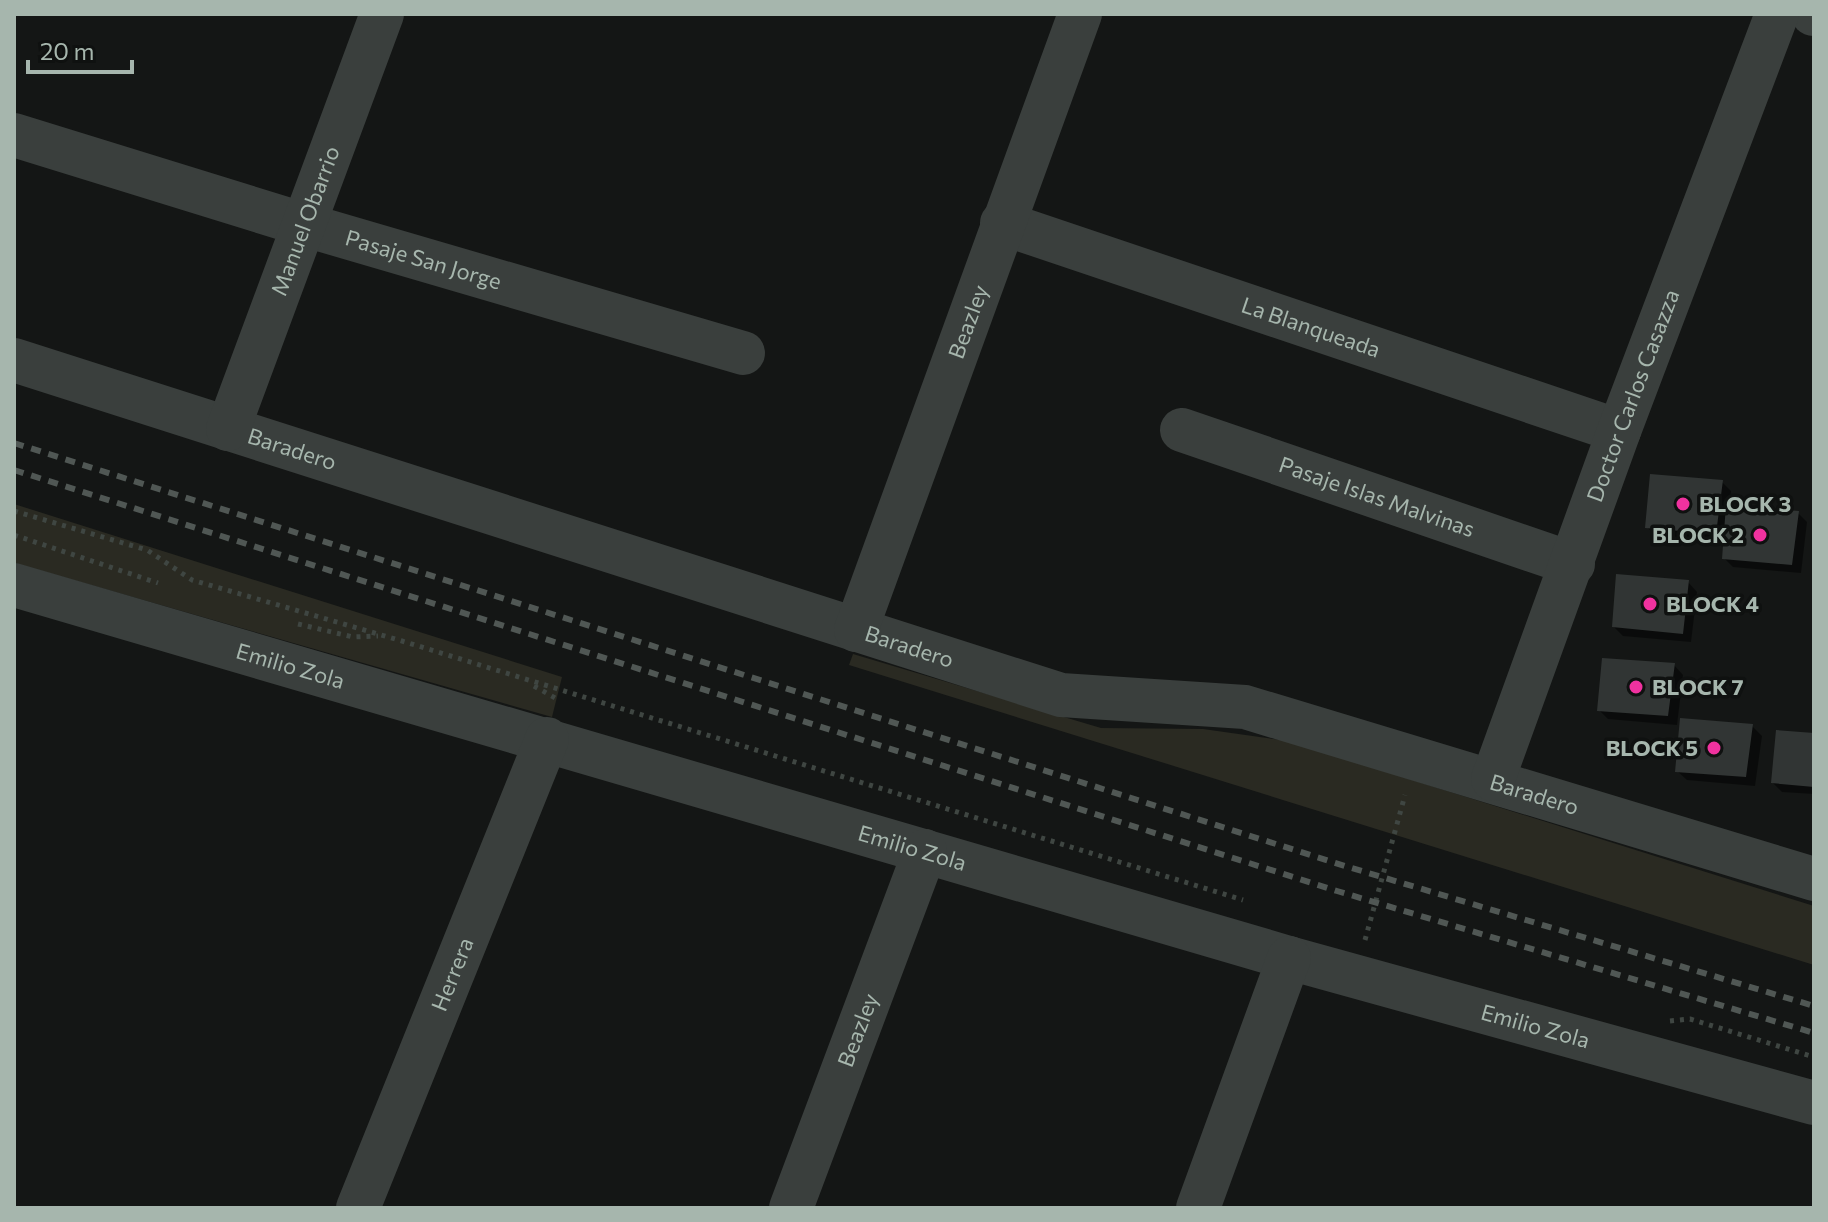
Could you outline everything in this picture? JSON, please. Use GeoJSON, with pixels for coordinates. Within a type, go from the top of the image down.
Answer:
{"type":"FeatureCollection","features":[{"type":"Feature","properties":{"kind":"street","name":"Manuel Obarrio"},"geometry":{"type":"LineString","coordinates":[[228,429],[382,14]]}},
{"type":"Feature","properties":{"kind":"street","name":"Beazley"},"geometry":{"type":"LineString","coordinates":[[856,630],[1080,14]]}},
{"type":"Feature","properties":{"kind":"street","name":"Doctor Carlos Casazza"},"geometry":{"type":"LineString","coordinates":[[1493,779],[1619,431],[1777,14]]}},
{"type":"Feature","properties":{"kind":"street","name":"Pasaje San Jorge"},"geometry":{"type":"LineString","coordinates":[[14,135],[302,224],[743,353]]}},
{"type":"Feature","properties":{"kind":"street","name":"La Blanqueada"},"geometry":{"type":"LineString","coordinates":[[1002,223],[1619,431]]}},
{"type":"Feature","properties":{"kind":"street","name":"Baradero"},"geometry":{"type":"LineString","coordinates":[[14,360],[1061,695],[1245,707],[1493,779],[1814,879]]}},
{"type":"Feature","properties":{"kind":"street","name":"Pasaje Islas Malvinas"},"geometry":{"type":"LineString","coordinates":[[1182,430],[1573,564]]}},
{"type":"Feature","properties":{"kind":"street","name":"Emilio Zola"},"geometry":{"type":"LineString","coordinates":[[14,585],[1289,958],[1814,1103]]}},
{"type":"Feature","properties":{"kind":"street","name":"Herrera"},"geometry":{"type":"LineString","coordinates":[[358,1208],[547,739]]}},
{"type":"Feature","properties":{"kind":"street","name":"Beazley"},"geometry":{"type":"LineString","coordinates":[[791,1208],[925,851]]}},
{"type":"Feature","properties":{"kind":"street"},"geometry":{"type":"LineString","coordinates":[[1198,1208],[1289,958]]}},
{"type":"Feature","properties":{"kind":"path"},"geometry":{"type":"LineString","coordinates":[[14,511],[147,550],[192,580],[1258,905]]}},
{"type":"Feature","properties":{"kind":"path"},"geometry":{"type":"LineString","coordinates":[[14,535],[163,585]]}},
{"type":"Feature","properties":{"kind":"path"},"geometry":{"type":"LineString","coordinates":[[295,623],[353,637],[383,636]]}},
{"type":"Feature","properties":{"kind":"path"},"geometry":{"type":"LineString","coordinates":[[1363,949],[1406,791]]}},
{"type":"Feature","properties":{"kind":"path"},"geometry":{"type":"LineString","coordinates":[[1353,933],[1381,942]]}},
{"type":"Feature","properties":{"kind":"path"},"geometry":{"type":"LineString","coordinates":[[1661,1022],[1690,1019],[1814,1057]]}},
{"type":"Feature","properties":{"kind":"shaded area"},"geometry":{"type":"Polygon","coordinates":[[[14,504],[562,677],[552,717],[14,563],[14,504]]]}},
{"type":"Feature","properties":{"kind":"shaded area"},"geometry":{"type":"Polygon","coordinates":[[[853,654],[1101,728],[1203,729],[1288,741],[1814,906],[1814,965],[849,665],[853,654]]]}},
{"type":"Feature","properties":{"kind":"building","name":"BLOCK 3"},"geometry":{"type":"Polygon","coordinates":[[[1650,474],[1723,480],[1716,534],[1645,528],[1650,474]]]}},
{"type":"Feature","properties":{"kind":"building","name":"BLOCK 2"},"geometry":{"type":"Polygon","coordinates":[[[1726,505],[1799,511],[1792,565],[1722,559],[1726,505]]]}},
{"type":"Feature","properties":{"kind":"building","name":"BLOCK 4"},"geometry":{"type":"Polygon","coordinates":[[[1616,574],[1689,580],[1683,634],[1612,627],[1616,574]]]}},
{"type":"Feature","properties":{"kind":"building","name":"BLOCK 7"},"geometry":{"type":"Polygon","coordinates":[[[1602,658],[1675,663],[1668,716],[1597,711],[1602,658]]]}},
{"type":"Feature","properties":{"kind":"building","name":"BLOCK 5"},"geometry":{"type":"Polygon","coordinates":[[[1680,718],[1753,724],[1746,777],[1675,772],[1680,718]]]}},
{"type":"Feature","properties":{"kind":"building"},"geometry":{"type":"Polygon","coordinates":[[[1776,730],[1814,733],[1814,787],[1771,783],[1776,730]]]}},
{"type":"Feature","properties":{"kind":"railway"},"geometry":{"type":"LineString","coordinates":[[14,443],[1345,866],[1814,1006]]}},
{"type":"Feature","properties":{"kind":"railway"},"geometry":{"type":"LineString","coordinates":[[14,470],[1337,891],[1814,1033]]}},
{"type":"Feature","properties":{"kind":"place","name":"BLOCK 3"},"geometry":{"type":"Point","coordinates":[1683,504]}},
{"type":"Feature","properties":{"kind":"place","name":"BLOCK 2"},"geometry":{"type":"Point","coordinates":[1760,535]}},
{"type":"Feature","properties":{"kind":"place","name":"BLOCK 4"},"geometry":{"type":"Point","coordinates":[1650,604]}},
{"type":"Feature","properties":{"kind":"place","name":"BLOCK 7"},"geometry":{"type":"Point","coordinates":[1636,687]}},
{"type":"Feature","properties":{"kind":"place","name":"BLOCK 5"},"geometry":{"type":"Point","coordinates":[1714,748]}}]}
